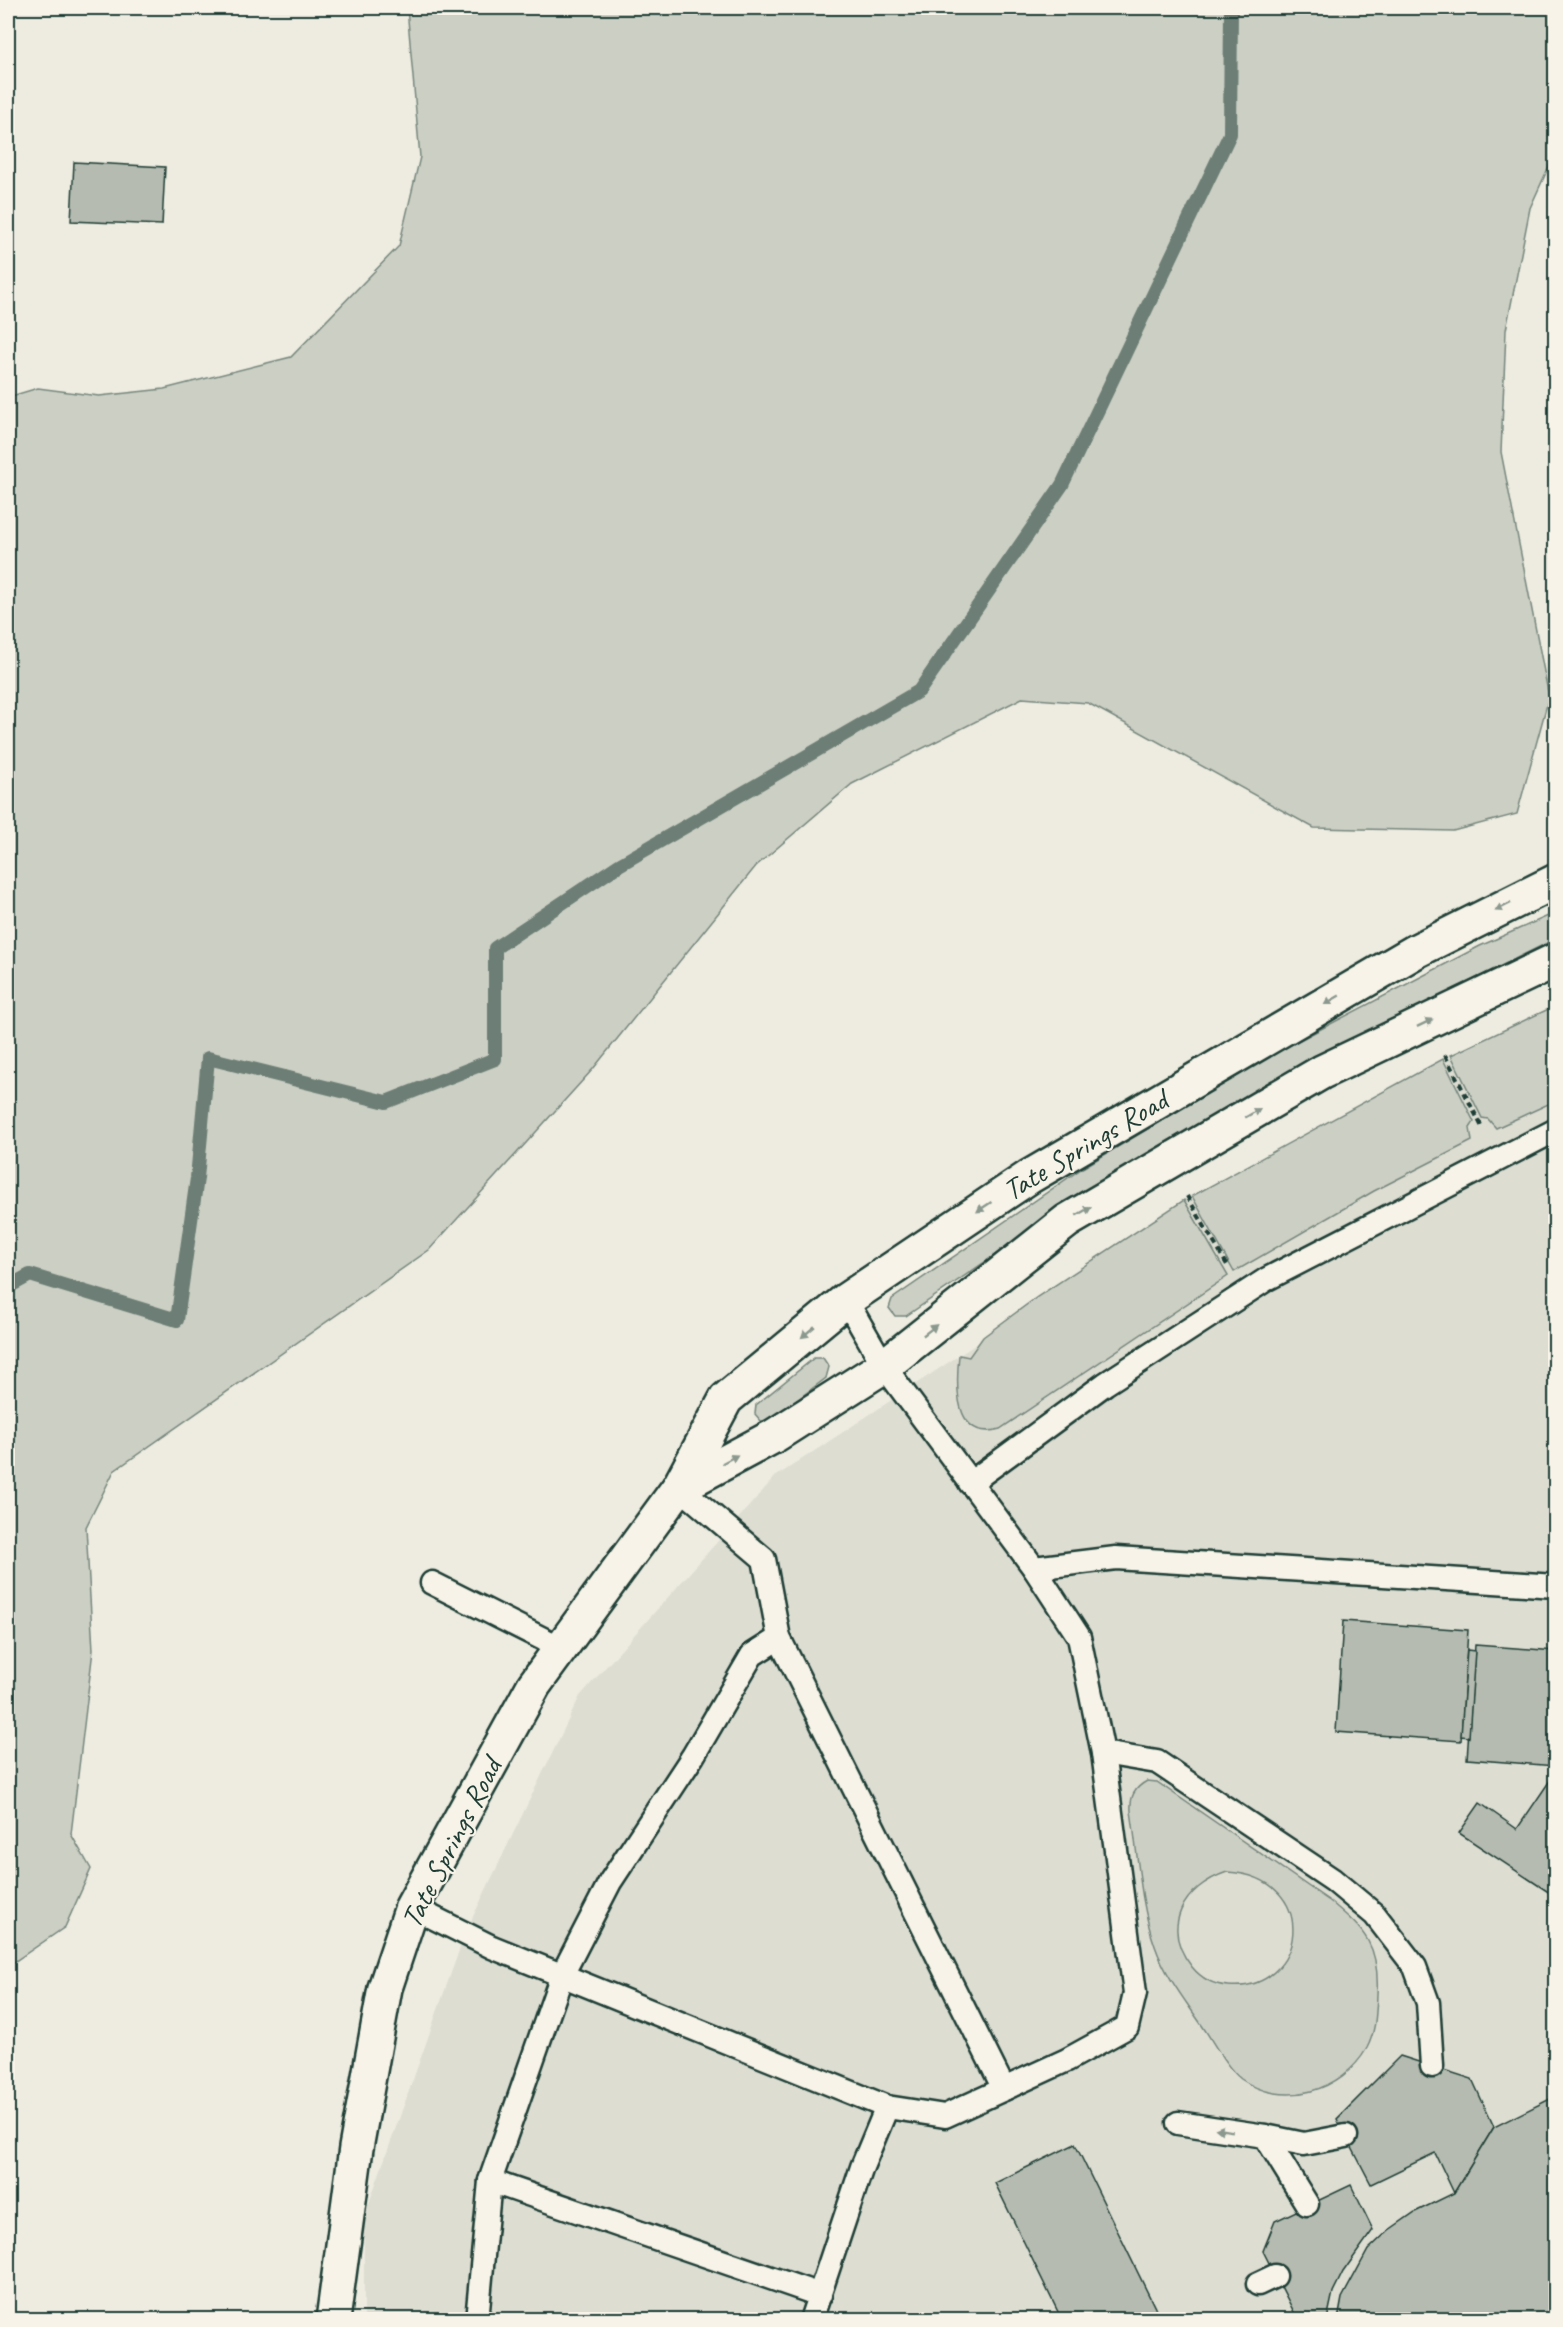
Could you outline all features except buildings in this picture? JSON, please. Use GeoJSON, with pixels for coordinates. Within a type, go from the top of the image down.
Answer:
{"type":"FeatureCollection","features":[{"type":"Feature","properties":{"kind":"street","name":"Tate Springs Road"},"geometry":{"type":"LineString","coordinates":[[333,2319],[356,2148],[383,2000],[412,1907],[534,1685],[679,1487],[726,1399],[846,1300],[1029,1176],[1416,951],[1556,881]]}},
{"type":"Feature","properties":{"kind":"street","name":"Tate Springs Road"},"geometry":{"type":"LineString","coordinates":[[679,1487],[774,1436],[884,1366],[1067,1221],[1322,1072],[1556,960]]}},
{"type":"Feature","properties":{"kind":"lane"},"geometry":{"type":"LineString","coordinates":[[970,1483],[1105,1384],[1244,1294],[1465,1175],[1556,1130]]}},
{"type":"Feature","properties":{"kind":"lane"},"geometry":{"type":"LineString","coordinates":[[412,1907],[492,1947],[887,2107],[945,2116],[1067,2060],[1127,2027],[1135,1993],[1103,1753],[1079,1637],[1034,1568],[884,1366],[846,1300]]}},
{"type":"Feature","properties":{"kind":"lane"},"geometry":{"type":"LineString","coordinates":[[679,1487],[764,1559],[779,1638],[1004,2090]]}},
{"type":"Feature","properties":{"kind":"lane"},"geometry":{"type":"LineString","coordinates":[[1034,1568],[1116,1558],[1556,1586]]}},
{"type":"Feature","properties":{"kind":"lane"},"geometry":{"type":"LineString","coordinates":[[432,1583],[561,1648]]}},
{"type":"Feature","properties":{"kind":"lane"},"geometry":{"type":"LineString","coordinates":[[477,2319],[490,2181],[562,1975],[610,1882],[693,1756],[752,1655],[779,1638]]}},
{"type":"Feature","properties":{"kind":"lane"},"geometry":{"type":"LineString","coordinates":[[1103,1753],[1157,1762],[1333,1880],[1375,1915],[1416,1967],[1428,2003],[1432,2066]]}},
{"type":"Feature","properties":{"kind":"lane"},"geometry":{"type":"LineString","coordinates":[[811,2319],[862,2167],[887,2107]]}},
{"type":"Feature","properties":{"kind":"lane"},"geometry":{"type":"LineString","coordinates":[[1178,2123],[1304,2144],[1346,2136]]}},
{"type":"Feature","properties":{"kind":"lane"},"geometry":{"type":"LineString","coordinates":[[1265,2136],[1307,2204]]}},
{"type":"Feature","properties":{"kind":"lane"},"geometry":{"type":"LineString","coordinates":[[490,2181],[820,2295]]}},
{"type":"Feature","properties":{"kind":"path"},"geometry":{"type":"LineString","coordinates":[[1443,1052],[1485,1133]]}},
{"type":"Feature","properties":{"kind":"path"},"geometry":{"type":"LineString","coordinates":[[1185,1193],[1244,1294]]}},
{"type":"Feature","properties":{"kind":"shaded area"},"geometry":{"type":"Polygon","coordinates":[[[407,8],[1555,8],[1555,153],[1530,208],[1506,330],[1501,452],[1549,697],[1517,814],[1453,831],[1314,828],[1088,703],[1022,698],[852,784],[756,866],[593,1069],[429,1250],[114,1471],[86,1527],[93,1650],[71,1834],[91,1869],[65,1927],[8,1966],[8,397],[38,388],[99,396],[164,389],[291,357],[399,246],[420,157],[407,8]]]}},
{"type":"Feature","properties":{"kind":"shaded area"},"geometry":{"type":"Polygon","coordinates":[[[1555,913],[1555,939],[1286,1073],[1097,1185],[906,1316],[895,1316],[889,1308],[892,1299],[1084,1167],[1273,1054],[1480,946],[1555,913]]]}},
{"type":"Feature","properties":{"kind":"shaded area"},"geometry":{"type":"Polygon","coordinates":[[[1555,1006],[1555,1101],[1496,1128],[1488,1119],[1482,1118],[1451,1055],[1555,1006]]]}},
{"type":"Feature","properties":{"kind":"shaded area"},"geometry":{"type":"Polygon","coordinates":[[[1555,1009],[1555,2319],[364,2320],[364,2217],[466,1931],[580,1696],[775,1477],[996,1331],[1095,1259],[1186,1199],[1355,1106],[1506,1030],[1555,1009]]]}},
{"type":"Feature","properties":{"kind":"shaded area"},"geometry":{"type":"Polygon","coordinates":[[[1443,1059],[1474,1122],[1470,1128],[1472,1141],[1374,1191],[1234,1272],[1192,1196],[1443,1059]]]}},
{"type":"Feature","properties":{"kind":"shaded area"},"geometry":{"type":"Polygon","coordinates":[[[1184,1200],[1228,1276],[1000,1429],[985,1431],[973,1427],[966,1419],[958,1395],[959,1355],[969,1357],[983,1337],[1037,1297],[1184,1200]]]}},
{"type":"Feature","properties":{"kind":"shaded area"},"geometry":{"type":"Polygon","coordinates":[[[814,1358],[823,1358],[829,1367],[826,1378],[769,1421],[761,1421],[755,1414],[756,1405],[814,1358]]]}},
{"type":"Feature","properties":{"kind":"shaded area"},"geometry":{"type":"Polygon","coordinates":[[[1147,1781],[1157,1782],[1331,1902],[1364,1935],[1371,1947],[1376,1968],[1375,2022],[1367,2048],[1343,2076],[1310,2091],[1293,2094],[1275,2093],[1257,2088],[1241,2079],[1224,2060],[1169,1977],[1150,1930],[1131,1811],[1134,1793],[1147,1781]],[[1227,1872],[1198,1888],[1181,1910],[1177,1923],[1178,1937],[1183,1952],[1192,1967],[1204,1978],[1228,1986],[1254,1983],[1274,1972],[1287,1954],[1293,1934],[1290,1912],[1279,1893],[1258,1879],[1227,1872]]]}},
{"type":"Feature","properties":{"kind":"waterway"},"geometry":{"type":"LineString","coordinates":[[8,1287],[30,1275],[177,1320],[197,1178],[208,1058],[386,1102],[495,1059],[495,948],[619,865],[919,691],[1062,485],[1230,134],[1231,8]]}}]}
